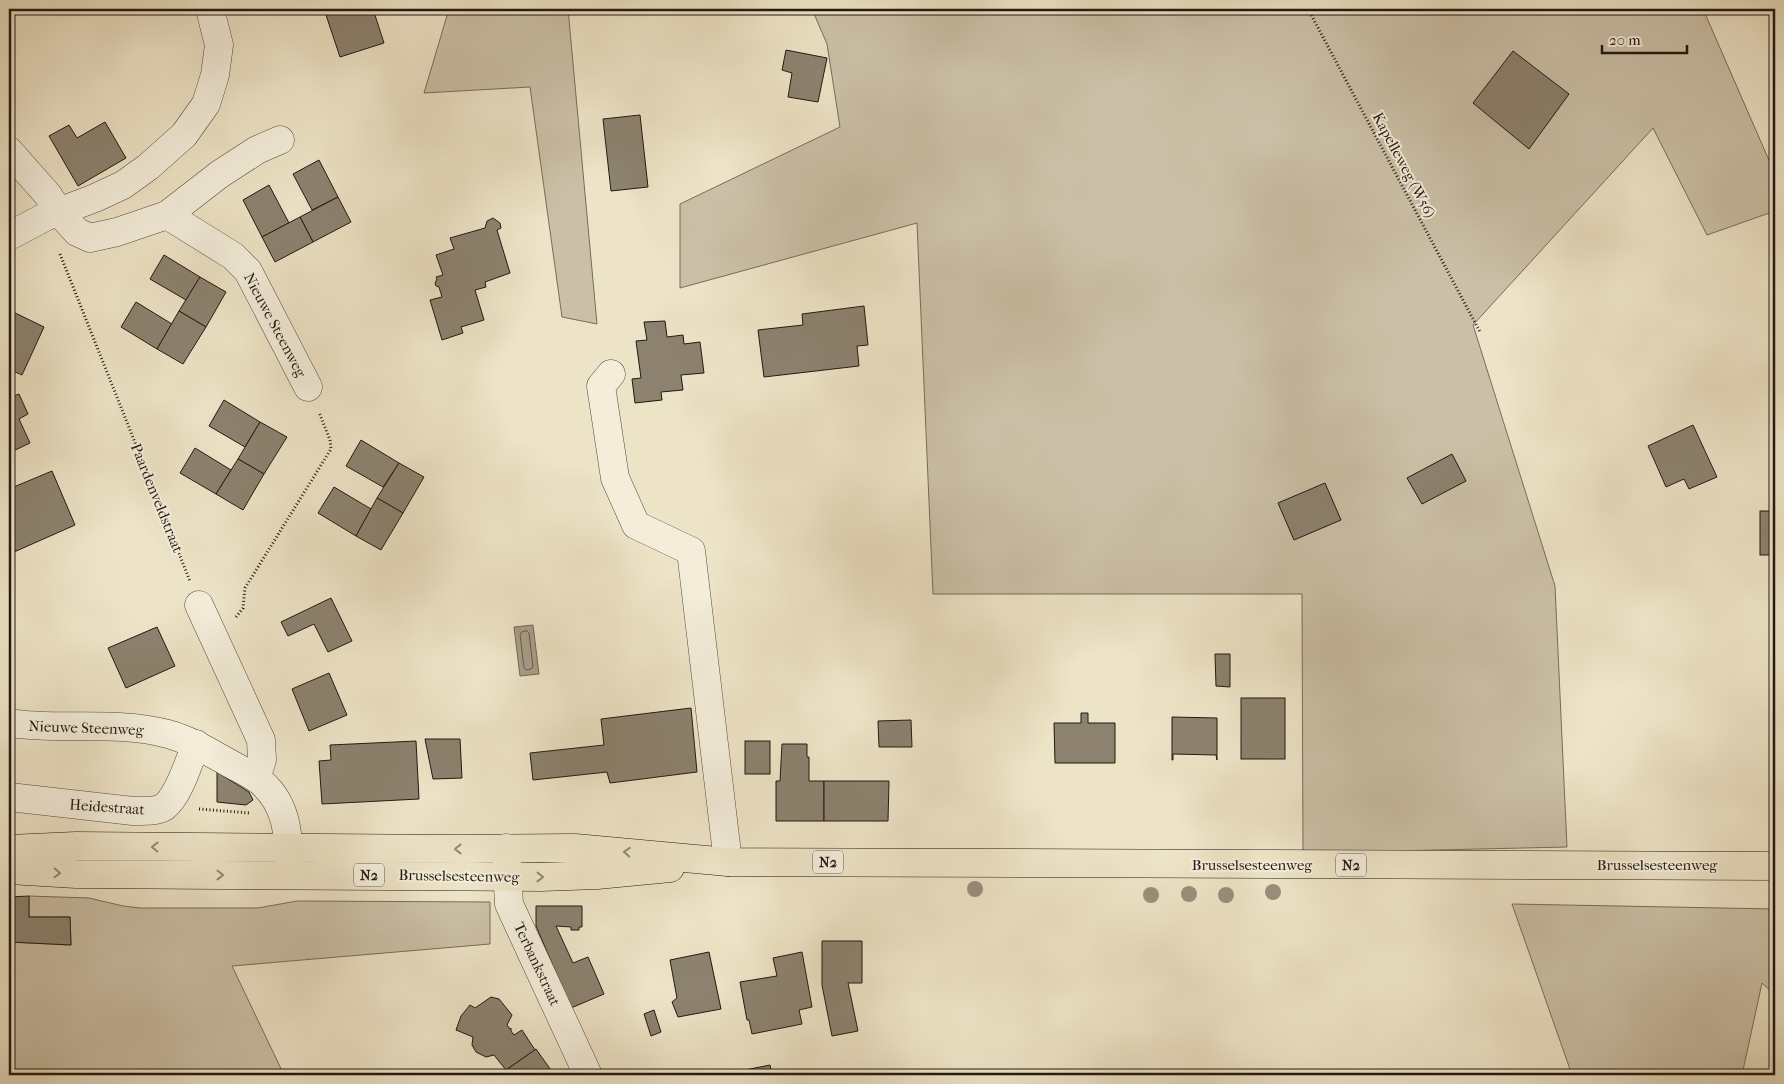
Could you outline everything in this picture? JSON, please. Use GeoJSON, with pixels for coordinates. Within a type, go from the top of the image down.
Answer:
{"type":"FeatureCollection","features":[{"type":"Feature","properties":{"kind":"main road","name":"Brusselsesteenweg"},"geometry":{"type":"LineString","coordinates":[[9,850],[76,846],[289,862],[541,877],[597,875],[728,862]]}},
{"type":"Feature","properties":{"kind":"main road","name":"Brusselsesteenweg"},"geometry":{"type":"LineString","coordinates":[[9,870],[76,874],[506,848],[575,848],[728,862],[1775,866]]}},
{"type":"Feature","properties":{"kind":"street"},"geometry":{"type":"LineString","coordinates":[[9,236],[51,214],[95,198],[123,185],[148,167],[184,135],[206,104],[216,75],[219,45],[210,9]]}},
{"type":"Feature","properties":{"kind":"street"},"geometry":{"type":"LineString","coordinates":[[9,151],[48,195],[51,214],[77,232],[90,238],[117,232],[167,215],[220,174],[257,150],[280,140]]}},
{"type":"Feature","properties":{"kind":"street","name":"Nieuwe Steenweg"},"geometry":{"type":"LineString","coordinates":[[167,215],[233,256],[248,271],[308,387]]}},
{"type":"Feature","properties":{"kind":"street"},"geometry":{"type":"LineString","coordinates":[[611,374],[601,386],[616,478],[636,525],[691,551],[728,862]]}},
{"type":"Feature","properties":{"kind":"street"},"geometry":{"type":"LineString","coordinates":[[199,605],[262,740],[262,760],[256,778]]}},
{"type":"Feature","properties":{"kind":"street","name":"Nieuwe Steenweg"},"geometry":{"type":"LineString","coordinates":[[9,724],[134,728],[168,734],[196,744],[256,778],[275,799],[287,826],[289,862]]}},
{"type":"Feature","properties":{"kind":"street","name":"Heidestraat"},"geometry":{"type":"LineString","coordinates":[[9,797],[133,811],[149,811],[164,807],[174,794],[196,744]]}},
{"type":"Feature","properties":{"kind":"street","name":"Terbankstraat"},"geometry":{"type":"LineString","coordinates":[[506,848],[509,904],[588,1075]]}},
{"type":"Feature","properties":{"kind":"path","name":"Kapelleweg (W56)"},"geometry":{"type":"LineString","coordinates":[[1308,9],[1480,332]]}},
{"type":"Feature","properties":{"kind":"path","name":"Paardenveldstraat"},"geometry":{"type":"LineString","coordinates":[[51,214],[199,605]]}},
{"type":"Feature","properties":{"kind":"path"},"geometry":{"type":"LineString","coordinates":[[217,644],[243,608],[245,588],[331,449],[330,440],[308,387]]}},
{"type":"Feature","properties":{"kind":"path"},"geometry":{"type":"LineString","coordinates":[[164,807],[259,814]]}},
{"type":"Feature","properties":{"kind":"shaded area"},"geometry":{"type":"Polygon","coordinates":[[[449,9],[568,9],[597,324],[562,317],[530,87],[424,93],[449,9]]]}},
{"type":"Feature","properties":{"kind":"shaded area"},"geometry":{"type":"Polygon","coordinates":[[[812,9],[1703,9],[1775,174],[1775,211],[1707,235],[1653,128],[1473,325],[1555,586],[1567,847],[1303,853],[1302,594],[933,594],[917,223],[680,288],[680,204],[840,127],[827,44],[812,9]]]}},
{"type":"Feature","properties":{"kind":"shaded area"},"geometry":{"type":"Polygon","coordinates":[[[29,896],[89,898],[140,908],[258,908],[297,901],[490,902],[490,944],[232,966],[284,1075],[9,1075],[9,942],[71,945],[70,917],[29,917],[29,896]]]}},
{"type":"Feature","properties":{"kind":"shaded area"},"geometry":{"type":"Polygon","coordinates":[[[1512,904],[1775,909],[1775,995],[1762,983],[1742,1075],[1572,1075],[1512,904]]]}},
{"type":"Feature","properties":{"kind":"water"},"geometry":{"type":"Polygon","coordinates":[[[533,625],[539,674],[520,676],[514,627],[533,625]]]}},
{"type":"Feature","properties":{"kind":"building"},"geometry":{"type":"Polygon","coordinates":[[[324,9],[373,9],[384,43],[340,57],[324,9]]]}},
{"type":"Feature","properties":{"kind":"building"},"geometry":{"type":"Polygon","coordinates":[[[786,50],[827,58],[818,102],[788,97],[792,73],[782,70],[786,50]]]}},
{"type":"Feature","properties":{"kind":"building"},"geometry":{"type":"Polygon","coordinates":[[[1513,51],[1569,94],[1529,149],[1473,103],[1513,51]]]}},
{"type":"Feature","properties":{"kind":"building"},"geometry":{"type":"Polygon","coordinates":[[[640,115],[648,187],[611,191],[603,119],[640,115]]]}},
{"type":"Feature","properties":{"kind":"building"},"geometry":{"type":"Polygon","coordinates":[[[105,122],[126,158],[78,186],[49,136],[69,125],[77,138],[105,122]]]}},
{"type":"Feature","properties":{"kind":"building"},"geometry":{"type":"Polygon","coordinates":[[[319,160],[338,197],[312,210],[293,174],[319,160]]]}},
{"type":"Feature","properties":{"kind":"building"},"geometry":{"type":"Polygon","coordinates":[[[269,185],[289,223],[262,237],[243,200],[269,185]]]}},
{"type":"Feature","properties":{"kind":"building"},"geometry":{"type":"Polygon","coordinates":[[[338,197],[351,222],[313,242],[300,217],[338,197]]]}},
{"type":"Feature","properties":{"kind":"building"},"geometry":{"type":"Polygon","coordinates":[[[300,217],[313,242],[275,262],[262,237],[300,217]]]}},
{"type":"Feature","properties":{"kind":"building"},"geometry":{"type":"Polygon","coordinates":[[[493,218],[500,223],[501,228],[497,230],[510,273],[485,282],[486,287],[475,290],[484,320],[461,327],[463,333],[442,340],[430,300],[442,297],[439,287],[435,283],[436,277],[443,275],[436,255],[454,249],[450,238],[485,228],[487,221],[493,218]]]}},
{"type":"Feature","properties":{"kind":"building"},"geometry":{"type":"Polygon","coordinates":[[[164,255],[200,277],[186,300],[150,279],[164,255]]]}},
{"type":"Feature","properties":{"kind":"building"},"geometry":{"type":"Polygon","coordinates":[[[200,277],[226,292],[206,327],[179,311],[200,277]]]}},
{"type":"Feature","properties":{"kind":"building"},"geometry":{"type":"Polygon","coordinates":[[[136,302],[172,324],[157,349],[121,327],[136,302]]]}},
{"type":"Feature","properties":{"kind":"building"},"geometry":{"type":"Polygon","coordinates":[[[864,306],[868,345],[857,346],[859,366],[764,377],[758,330],[803,325],[802,314],[864,306]]]}},
{"type":"Feature","properties":{"kind":"building"},"geometry":{"type":"Polygon","coordinates":[[[9,310],[44,327],[22,375],[9,369],[9,310]]]}},
{"type":"Feature","properties":{"kind":"building"},"geometry":{"type":"Polygon","coordinates":[[[179,311],[206,327],[183,364],[157,349],[179,311]]]}},
{"type":"Feature","properties":{"kind":"building"},"geometry":{"type":"Polygon","coordinates":[[[665,321],[667,337],[683,335],[684,344],[700,342],[704,373],[681,375],[683,390],[661,392],[662,400],[635,403],[632,379],[641,378],[636,341],[647,340],[644,322],[665,321]]]}},
{"type":"Feature","properties":{"kind":"building"},"geometry":{"type":"Polygon","coordinates":[[[19,394],[28,414],[19,419],[30,443],[9,453],[9,398],[19,394]]]}},
{"type":"Feature","properties":{"kind":"building"},"geometry":{"type":"Polygon","coordinates":[[[224,400],[260,422],[245,447],[209,426],[224,400]]]}},
{"type":"Feature","properties":{"kind":"building"},"geometry":{"type":"Polygon","coordinates":[[[260,422],[287,437],[264,474],[238,459],[260,422]]]}},
{"type":"Feature","properties":{"kind":"building"},"geometry":{"type":"Polygon","coordinates":[[[1693,425],[1717,477],[1689,489],[1684,479],[1666,487],[1648,446],[1693,425]]]}},
{"type":"Feature","properties":{"kind":"building"},"geometry":{"type":"Polygon","coordinates":[[[361,440],[399,463],[383,487],[346,466],[361,440]]]}},
{"type":"Feature","properties":{"kind":"building"},"geometry":{"type":"Polygon","coordinates":[[[195,448],[231,470],[216,494],[180,473],[195,448]]]}},
{"type":"Feature","properties":{"kind":"building"},"geometry":{"type":"Polygon","coordinates":[[[1452,454],[1466,481],[1422,504],[1407,478],[1452,454]]]}},
{"type":"Feature","properties":{"kind":"building"},"geometry":{"type":"Polygon","coordinates":[[[238,459],[264,474],[243,510],[216,494],[238,459]]]}},
{"type":"Feature","properties":{"kind":"building"},"geometry":{"type":"Polygon","coordinates":[[[399,463],[424,477],[403,513],[377,498],[399,463]]]}},
{"type":"Feature","properties":{"kind":"building"},"geometry":{"type":"Polygon","coordinates":[[[52,471],[75,525],[14,552],[9,541],[9,489],[52,471]]]}},
{"type":"Feature","properties":{"kind":"building"},"geometry":{"type":"Polygon","coordinates":[[[1325,483],[1341,520],[1294,540],[1278,503],[1325,483]]]}},
{"type":"Feature","properties":{"kind":"building"},"geometry":{"type":"Polygon","coordinates":[[[334,487],[371,509],[356,536],[318,513],[334,487]]]}},
{"type":"Feature","properties":{"kind":"building"},"geometry":{"type":"Polygon","coordinates":[[[377,498],[403,513],[381,550],[356,536],[377,498]]]}},
{"type":"Feature","properties":{"kind":"building"},"geometry":{"type":"Polygon","coordinates":[[[1760,511],[1775,511],[1775,555],[1760,555],[1760,511]]]}},
{"type":"Feature","properties":{"kind":"building"},"geometry":{"type":"Polygon","coordinates":[[[331,598],[352,641],[328,652],[314,624],[288,636],[281,622],[331,598]]]}},
{"type":"Feature","properties":{"kind":"building"},"geometry":{"type":"Polygon","coordinates":[[[157,627],[175,666],[126,688],[108,648],[157,627]]]}},
{"type":"Feature","properties":{"kind":"building"},"geometry":{"type":"Polygon","coordinates":[[[1215,654],[1230,654],[1230,687],[1216,686],[1215,654]]]}},
{"type":"Feature","properties":{"kind":"building"},"geometry":{"type":"Polygon","coordinates":[[[329,673],[347,715],[309,731],[292,689],[329,673]]]}},
{"type":"Feature","properties":{"kind":"building"},"geometry":{"type":"Polygon","coordinates":[[[1241,698],[1285,698],[1285,759],[1241,759],[1241,698]]]}},
{"type":"Feature","properties":{"kind":"building"},"geometry":{"type":"Polygon","coordinates":[[[691,708],[697,772],[610,783],[607,772],[533,780],[530,753],[604,745],[601,719],[691,708]]]}},
{"type":"Feature","properties":{"kind":"building"},"geometry":{"type":"Polygon","coordinates":[[[1081,713],[1088,713],[1088,723],[1115,723],[1115,763],[1055,763],[1054,723],[1081,723],[1081,713]]]}},
{"type":"Feature","properties":{"kind":"building"},"geometry":{"type":"Polygon","coordinates":[[[1172,717],[1217,718],[1217,760],[1216,755],[1173,754],[1172,760],[1172,717]]]}},
{"type":"Feature","properties":{"kind":"building"},"geometry":{"type":"Polygon","coordinates":[[[911,720],[912,747],[879,747],[878,721],[911,720]]]}},
{"type":"Feature","properties":{"kind":"building"},"geometry":{"type":"Polygon","coordinates":[[[425,739],[460,739],[462,778],[433,779],[425,739]]]}},
{"type":"Feature","properties":{"kind":"building"},"geometry":{"type":"Polygon","coordinates":[[[416,741],[419,799],[322,804],[319,761],[331,760],[330,745],[416,741]]]}},
{"type":"Feature","properties":{"kind":"building"},"geometry":{"type":"Polygon","coordinates":[[[745,741],[770,741],[770,774],[745,774],[745,741]]]}},
{"type":"Feature","properties":{"kind":"building"},"geometry":{"type":"Polygon","coordinates":[[[782,744],[807,744],[809,781],[824,781],[824,821],[776,821],[776,781],[780,781],[782,744]]]}},
{"type":"Feature","properties":{"kind":"building"},"geometry":{"type":"Polygon","coordinates":[[[217,772],[249,792],[253,800],[246,805],[217,802],[217,772]]]}},
{"type":"Feature","properties":{"kind":"building"},"geometry":{"type":"Polygon","coordinates":[[[824,781],[889,781],[888,821],[824,821],[824,781]]]}},
{"type":"Feature","properties":{"kind":"building"},"geometry":{"type":"Polygon","coordinates":[[[29,896],[29,917],[70,917],[71,945],[9,942],[9,897],[29,896]]]}},
{"type":"Feature","properties":{"kind":"building"},"geometry":{"type":"Polygon","coordinates":[[[536,906],[582,906],[582,927],[579,927],[579,930],[571,930],[571,927],[556,926],[573,963],[588,957],[604,994],[571,1008],[536,926],[536,906]]]}},
{"type":"Feature","properties":{"kind":"building"},"geometry":{"type":"Polygon","coordinates":[[[822,941],[862,941],[862,983],[848,983],[858,1031],[832,1036],[822,985],[822,941]]]}},
{"type":"Feature","properties":{"kind":"building"},"geometry":{"type":"Polygon","coordinates":[[[709,952],[721,1009],[678,1017],[672,1002],[677,998],[670,960],[709,952]]]}},
{"type":"Feature","properties":{"kind":"building"},"geometry":{"type":"Polygon","coordinates":[[[802,952],[812,1007],[799,1010],[802,1024],[752,1034],[749,1020],[747,1020],[740,982],[777,976],[773,958],[802,952]]]}},
{"type":"Feature","properties":{"kind":"building"},"geometry":{"type":"Polygon","coordinates":[[[491,997],[499,999],[512,1015],[507,1025],[511,1028],[514,1035],[522,1030],[535,1050],[506,1070],[494,1055],[486,1057],[476,1052],[472,1045],[473,1037],[456,1030],[461,1016],[470,1005],[475,1008],[491,997]]]}},
{"type":"Feature","properties":{"kind":"building"},"geometry":{"type":"Polygon","coordinates":[[[654,1010],[661,1032],[651,1036],[644,1014],[654,1010]]]}},
{"type":"Feature","properties":{"kind":"building"},"geometry":{"type":"Polygon","coordinates":[[[536,1049],[553,1073],[549,1075],[499,1075],[536,1049]]]}},
{"type":"Feature","properties":{"kind":"building"},"geometry":{"type":"Polygon","coordinates":[[[770,1065],[772,1075],[746,1075],[745,1070],[770,1065]]]}}]}
